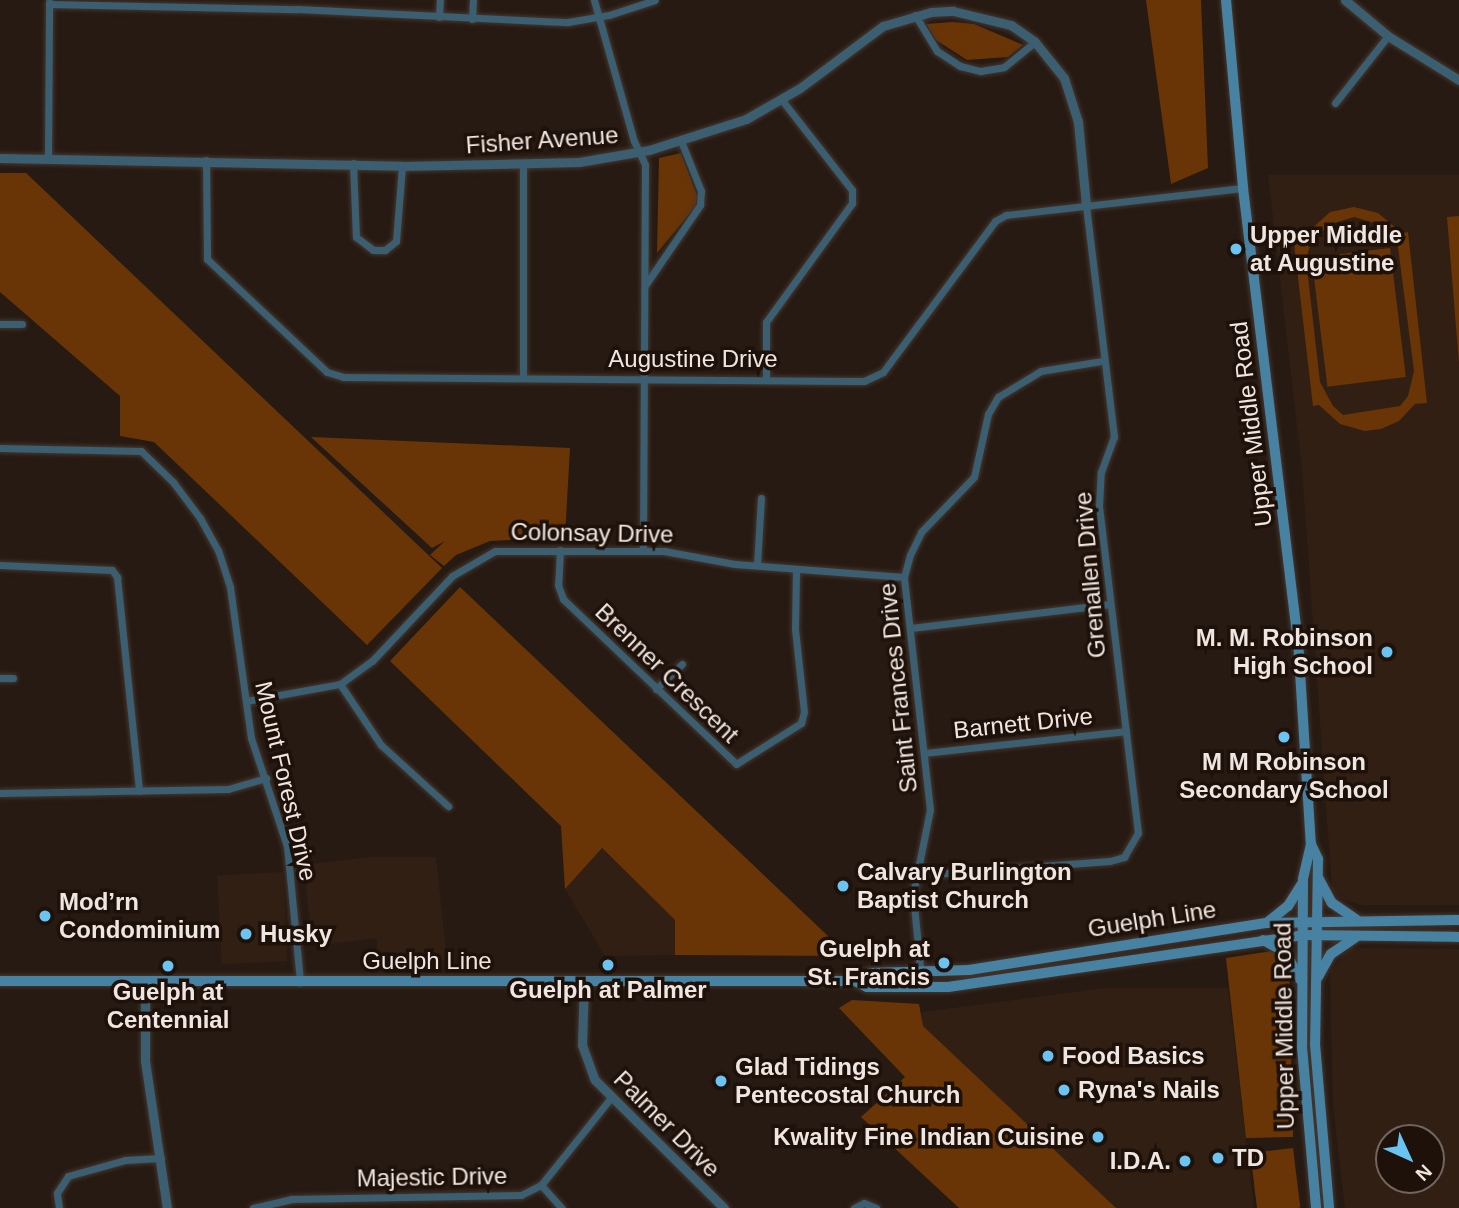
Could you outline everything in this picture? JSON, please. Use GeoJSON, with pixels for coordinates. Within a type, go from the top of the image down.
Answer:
{"type":"FeatureCollection","features":[{"type":"Feature","properties":{"kind":"main road","name":"Upper Middle Road"},"geometry":{"type":"LineString","coordinates":[[1226,0],[1243,188],[1298,640],[1311,844],[1317,876],[1315,983],[1319,1116],[1329,1208]]}},
{"type":"Feature","properties":{"kind":"main road","name":"Upper Middle Road"},"geometry":{"type":"LineString","coordinates":[[1311,844],[1303,879],[1304,1108],[1316,1208]]}},
{"type":"Feature","properties":{"kind":"main road"},"geometry":{"type":"LineString","coordinates":[[1317,876],[1332,903],[1360,921]]}},
{"type":"Feature","properties":{"kind":"main road"},"geometry":{"type":"LineString","coordinates":[[1267,923],[1290,903],[1303,879]]}},
{"type":"Feature","properties":{"kind":"main road","name":"Guelph Line"},"geometry":{"type":"LineString","coordinates":[[855,981],[870,973],[968,970],[1267,923],[1459,920]]}},
{"type":"Feature","properties":{"kind":"main road","name":"Guelph Line"},"geometry":{"type":"LineString","coordinates":[[0,981],[855,981],[867,987],[922,988],[1079,969],[1303,935],[1459,937]]}},
{"type":"Feature","properties":{"kind":"main road"},"geometry":{"type":"LineString","coordinates":[[1315,983],[1331,954],[1357,936]]}},
{"type":"Feature","properties":{"kind":"main road"},"geometry":{"type":"LineString","coordinates":[[1263,940],[1289,956],[1303,984]]}},
{"type":"Feature","properties":{"kind":"main road"},"geometry":{"type":"LineString","coordinates":[[1079,969],[1099,949]]}},
{"type":"Feature","properties":{"kind":"street"},"geometry":{"type":"LineString","coordinates":[[298,9],[299,0]]}},
{"type":"Feature","properties":{"kind":"street"},"geometry":{"type":"LineString","coordinates":[[330,0],[330,12]]}},
{"type":"Feature","properties":{"kind":"street"},"geometry":{"type":"LineString","coordinates":[[439,17],[440,0]]}},
{"type":"Feature","properties":{"kind":"street"},"geometry":{"type":"LineString","coordinates":[[472,0],[472,19]]}},
{"type":"Feature","properties":{"kind":"street"},"geometry":{"type":"LineString","coordinates":[[594,0],[639,152],[645,164],[643,550]]}},
{"type":"Feature","properties":{"kind":"street"},"geometry":{"type":"LineString","coordinates":[[48,159],[49,2],[190,3],[568,22],[599,18],[655,0]]}},
{"type":"Feature","properties":{"kind":"street"},"geometry":{"type":"LineString","coordinates":[[1345,0],[1388,36],[1459,80]]}},
{"type":"Feature","properties":{"kind":"street","name":"Fisher Avenue"},"geometry":{"type":"LineString","coordinates":[[0,158],[206,160],[401,166],[579,162],[639,152],[746,119],[782,100],[883,26],[915,15],[954,11],[1011,25],[1035,42],[1064,78],[1074,100],[1086,205]]}},
{"type":"Feature","properties":{"kind":"street"},"geometry":{"type":"LineString","coordinates":[[915,15],[937,51],[960,66],[980,71],[1004,67],[1035,42]]}},
{"type":"Feature","properties":{"kind":"street"},"geometry":{"type":"LineString","coordinates":[[1335,103],[1388,36]]}},
{"type":"Feature","properties":{"kind":"street"},"geometry":{"type":"LineString","coordinates":[[766,378],[766,322],[852,202],[852,190],[782,100]]}},
{"type":"Feature","properties":{"kind":"street"},"geometry":{"type":"LineString","coordinates":[[645,285],[700,205],[701,191],[681,141]]}},
{"type":"Feature","properties":{"kind":"street","name":"Augustine Drive"},"geometry":{"type":"LineString","coordinates":[[206,160],[208,259],[327,372],[343,377],[766,378],[864,381],[883,372],[995,221],[1006,215],[1243,188]]}},
{"type":"Feature","properties":{"kind":"street"},"geometry":{"type":"LineString","coordinates":[[353,163],[356,237],[373,250],[385,250],[396,241],[401,166]]}},
{"type":"Feature","properties":{"kind":"street"},"geometry":{"type":"LineString","coordinates":[[523,164],[523,377]]}},
{"type":"Feature","properties":{"kind":"street","name":"Grenallen Drive"},"geometry":{"type":"LineString","coordinates":[[917,869],[946,873],[1124,857],[1138,833],[1099,491],[1114,438],[1102,361],[1086,205]]}},
{"type":"Feature","properties":{"kind":"street"},"geometry":{"type":"LineString","coordinates":[[0,324],[22,324]]}},
{"type":"Feature","properties":{"kind":"street","name":"Saint Frances Drive"},"geometry":{"type":"LineString","coordinates":[[922,988],[913,894],[929,822],[904,578],[921,532],[974,477],[988,414],[998,397],[1041,371],[1102,361]]}},
{"type":"Feature","properties":{"kind":"street","name":"Mount Forest Drive"},"geometry":{"type":"LineString","coordinates":[[0,448],[141,451],[173,482],[218,550],[230,587],[251,738],[287,846],[300,982]]}},
{"type":"Feature","properties":{"kind":"street"},"geometry":{"type":"LineString","coordinates":[[757,565],[761,498]]}},
{"type":"Feature","properties":{"kind":"street","name":"Brenner Crescent"},"geometry":{"type":"LineString","coordinates":[[561,550],[558,585],[563,599],[736,764],[801,723],[804,712],[795,629],[796,570]]}},
{"type":"Feature","properties":{"kind":"street","name":"Colonsay Drive"},"geometry":{"type":"LineString","coordinates":[[246,702],[340,684],[372,661],[452,576],[474,560],[495,551],[643,550],[796,570],[904,578]]}},
{"type":"Feature","properties":{"kind":"street"},"geometry":{"type":"LineString","coordinates":[[0,565],[112,570],[117,577],[139,791]]}},
{"type":"Feature","properties":{"kind":"street"},"geometry":{"type":"LineString","coordinates":[[910,628],[1110,604]]}},
{"type":"Feature","properties":{"kind":"street"},"geometry":{"type":"LineString","coordinates":[[656,689],[682,664]]}},
{"type":"Feature","properties":{"kind":"street"},"geometry":{"type":"LineString","coordinates":[[0,678],[13,678]]}},
{"type":"Feature","properties":{"kind":"street"},"geometry":{"type":"LineString","coordinates":[[340,684],[381,745],[449,806]]}},
{"type":"Feature","properties":{"kind":"street","name":"Barnett Drive"},"geometry":{"type":"LineString","coordinates":[[924,753],[1126,731]]}},
{"type":"Feature","properties":{"kind":"street"},"geometry":{"type":"LineString","coordinates":[[0,793],[228,789],[266,778]]}},
{"type":"Feature","properties":{"kind":"street"},"geometry":{"type":"LineString","coordinates":[[145,981],[145,1061],[167,1208]]}},
{"type":"Feature","properties":{"kind":"street","name":"Palmer Drive"},"geometry":{"type":"LineString","coordinates":[[584,981],[585,1058],[595,1080],[610,1099],[724,1208]]}},
{"type":"Feature","properties":{"kind":"street","name":"Majestic Drive"},"geometry":{"type":"LineString","coordinates":[[253,1208],[522,1195],[541,1185],[610,1099]]}},
{"type":"Feature","properties":{"kind":"street"},"geometry":{"type":"LineString","coordinates":[[59,1208],[57,1194],[68,1175],[125,1160],[161,1158]]}},
{"type":"Feature","properties":{"kind":"street"},"geometry":{"type":"LineString","coordinates":[[541,1185],[562,1208]]}},
{"type":"Feature","properties":{"kind":"street"},"geometry":{"type":"LineString","coordinates":[[854,1208],[864,1203],[876,1208]]}},
{"type":"Feature","properties":{"kind":"shaded area"},"geometry":{"type":"Polygon","coordinates":[[[1146,0],[1201,0],[1208,168],[1171,184],[1146,0]]]}},
{"type":"Feature","properties":{"kind":"shaded area"},"geometry":{"type":"Polygon","coordinates":[[[926,24],[974,24],[1023,45],[1008,57],[967,60],[936,40],[926,24]]]}},
{"type":"Feature","properties":{"kind":"shaded area"},"geometry":{"type":"Polygon","coordinates":[[[681,153],[697,195],[696,206],[657,253],[659,158],[681,153]]]}},
{"type":"Feature","properties":{"kind":"shaded area"},"geometry":{"type":"Polygon","coordinates":[[[0,173],[26,173],[442,568],[367,645],[154,442],[120,436],[120,396],[0,292],[0,173]]]}},
{"type":"Feature","properties":{"kind":"shaded area","name":"M. M. Robinson High School"},"geometry":{"type":"Polygon","coordinates":[[[1268,175],[1459,175],[1459,905],[1361,905],[1339,898],[1332,889],[1302,469],[1268,175]]]}},
{"type":"Feature","properties":{"kind":"shaded area"},"geometry":{"type":"Polygon","coordinates":[[[1354,207],[1378,213],[1402,233],[1408,232],[1427,403],[1415,404],[1399,421],[1381,429],[1365,431],[1340,424],[1319,405],[1313,406],[1293,235],[1306,234],[1330,212],[1354,207]],[[1354,217],[1328,225],[1310,246],[1306,259],[1320,382],[1333,406],[1343,415],[1400,406],[1408,396],[1414,371],[1398,247],[1381,225],[1354,217]]]}},
{"type":"Feature","properties":{"kind":"shaded area"},"geometry":{"type":"Polygon","coordinates":[[[1459,216],[1459,363],[1447,217],[1459,216]]]}},
{"type":"Feature","properties":{"kind":"shaded area"},"geometry":{"type":"Polygon","coordinates":[[[1390,248],[1406,377],[1327,387],[1312,258],[1390,248]]]}},
{"type":"Feature","properties":{"kind":"shaded area"},"geometry":{"type":"Polygon","coordinates":[[[311,437],[570,448],[565,537],[490,541],[456,555],[444,566],[430,555],[445,541],[432,548],[311,437]]]}},
{"type":"Feature","properties":{"kind":"shaded area"},"geometry":{"type":"Polygon","coordinates":[[[460,587],[849,956],[675,955],[675,920],[602,848],[565,889],[561,826],[390,661],[460,587]]]}},
{"type":"Feature","properties":{"kind":"shaded area"},"geometry":{"type":"Polygon","coordinates":[[[601,848],[675,920],[675,955],[605,956],[565,889],[601,848]]]}},
{"type":"Feature","properties":{"kind":"shaded area"},"geometry":{"type":"Polygon","coordinates":[[[368,857],[436,857],[447,960],[377,962],[377,938],[313,946],[303,865],[368,857]]]}},
{"type":"Feature","properties":{"kind":"shaded area"},"geometry":{"type":"Polygon","coordinates":[[[283,872],[288,961],[222,964],[217,875],[283,872]]]}},
{"type":"Feature","properties":{"kind":"shaded area"},"geometry":{"type":"Polygon","coordinates":[[[1350,948],[1459,949],[1459,1208],[1345,1208],[1333,1106],[1330,971],[1350,948]]]}},
{"type":"Feature","properties":{"kind":"shaded area"},"geometry":{"type":"Polygon","coordinates":[[[1272,951],[1289,967],[1293,1137],[1246,1138],[1226,958],[1272,951]]]}},
{"type":"Feature","properties":{"kind":"shaded area"},"geometry":{"type":"Polygon","coordinates":[[[1105,988],[1228,988],[1254,1208],[1116,1208],[922,1026],[922,1012],[1105,988]]]}},
{"type":"Feature","properties":{"kind":"shaded area"},"geometry":{"type":"Polygon","coordinates":[[[852,1000],[919,1004],[923,1026],[1116,1208],[959,1208],[861,1117],[905,1077],[839,1008],[852,1000]]]}},
{"type":"Feature","properties":{"kind":"shaded area"},"geometry":{"type":"Polygon","coordinates":[[[1293,1148],[1300,1208],[1257,1208],[1250,1153],[1293,1148]]]}},
{"type":"Feature","properties":{"kind":"place","name":"Upper Middle at Augustine"},"geometry":{"type":"Point","coordinates":[1236,249]}},
{"type":"Feature","properties":{"kind":"place","name":"M. M. Robinson High School"},"geometry":{"type":"Point","coordinates":[1387,652]}},
{"type":"Feature","properties":{"kind":"place","name":"M M Robinson Secondary School"},"geometry":{"type":"Point","coordinates":[1284,737]}},
{"type":"Feature","properties":{"kind":"place","name":"Calvary Burlington Baptist Church"},"geometry":{"type":"Point","coordinates":[843,886]}},
{"type":"Feature","properties":{"kind":"place","name":"Mod’rn Condominium"},"geometry":{"type":"Point","coordinates":[45,916]}},
{"type":"Feature","properties":{"kind":"place","name":"Husky"},"geometry":{"type":"Point","coordinates":[246,934]}},
{"type":"Feature","properties":{"kind":"place","name":"Guelph at St. Francis"},"geometry":{"type":"Point","coordinates":[944,963]}},
{"type":"Feature","properties":{"kind":"place","name":"Guelph at Palmer"},"geometry":{"type":"Point","coordinates":[608,965]}},
{"type":"Feature","properties":{"kind":"place","name":"Guelph at Centennial"},"geometry":{"type":"Point","coordinates":[168,966]}},
{"type":"Feature","properties":{"kind":"place","name":"Food Basics"},"geometry":{"type":"Point","coordinates":[1048,1056]}},
{"type":"Feature","properties":{"kind":"place","name":"Glad Tidings Pentecostal Church"},"geometry":{"type":"Point","coordinates":[721,1081]}},
{"type":"Feature","properties":{"kind":"place","name":"Ryna's Nails"},"geometry":{"type":"Point","coordinates":[1064,1090]}},
{"type":"Feature","properties":{"kind":"place","name":"Kwality Fine Indian Cuisine"},"geometry":{"type":"Point","coordinates":[1098,1137]}},
{"type":"Feature","properties":{"kind":"place","name":"TD"},"geometry":{"type":"Point","coordinates":[1218,1158]}},
{"type":"Feature","properties":{"kind":"place","name":"I.D.A."},"geometry":{"type":"Point","coordinates":[1185,1161]}}]}
